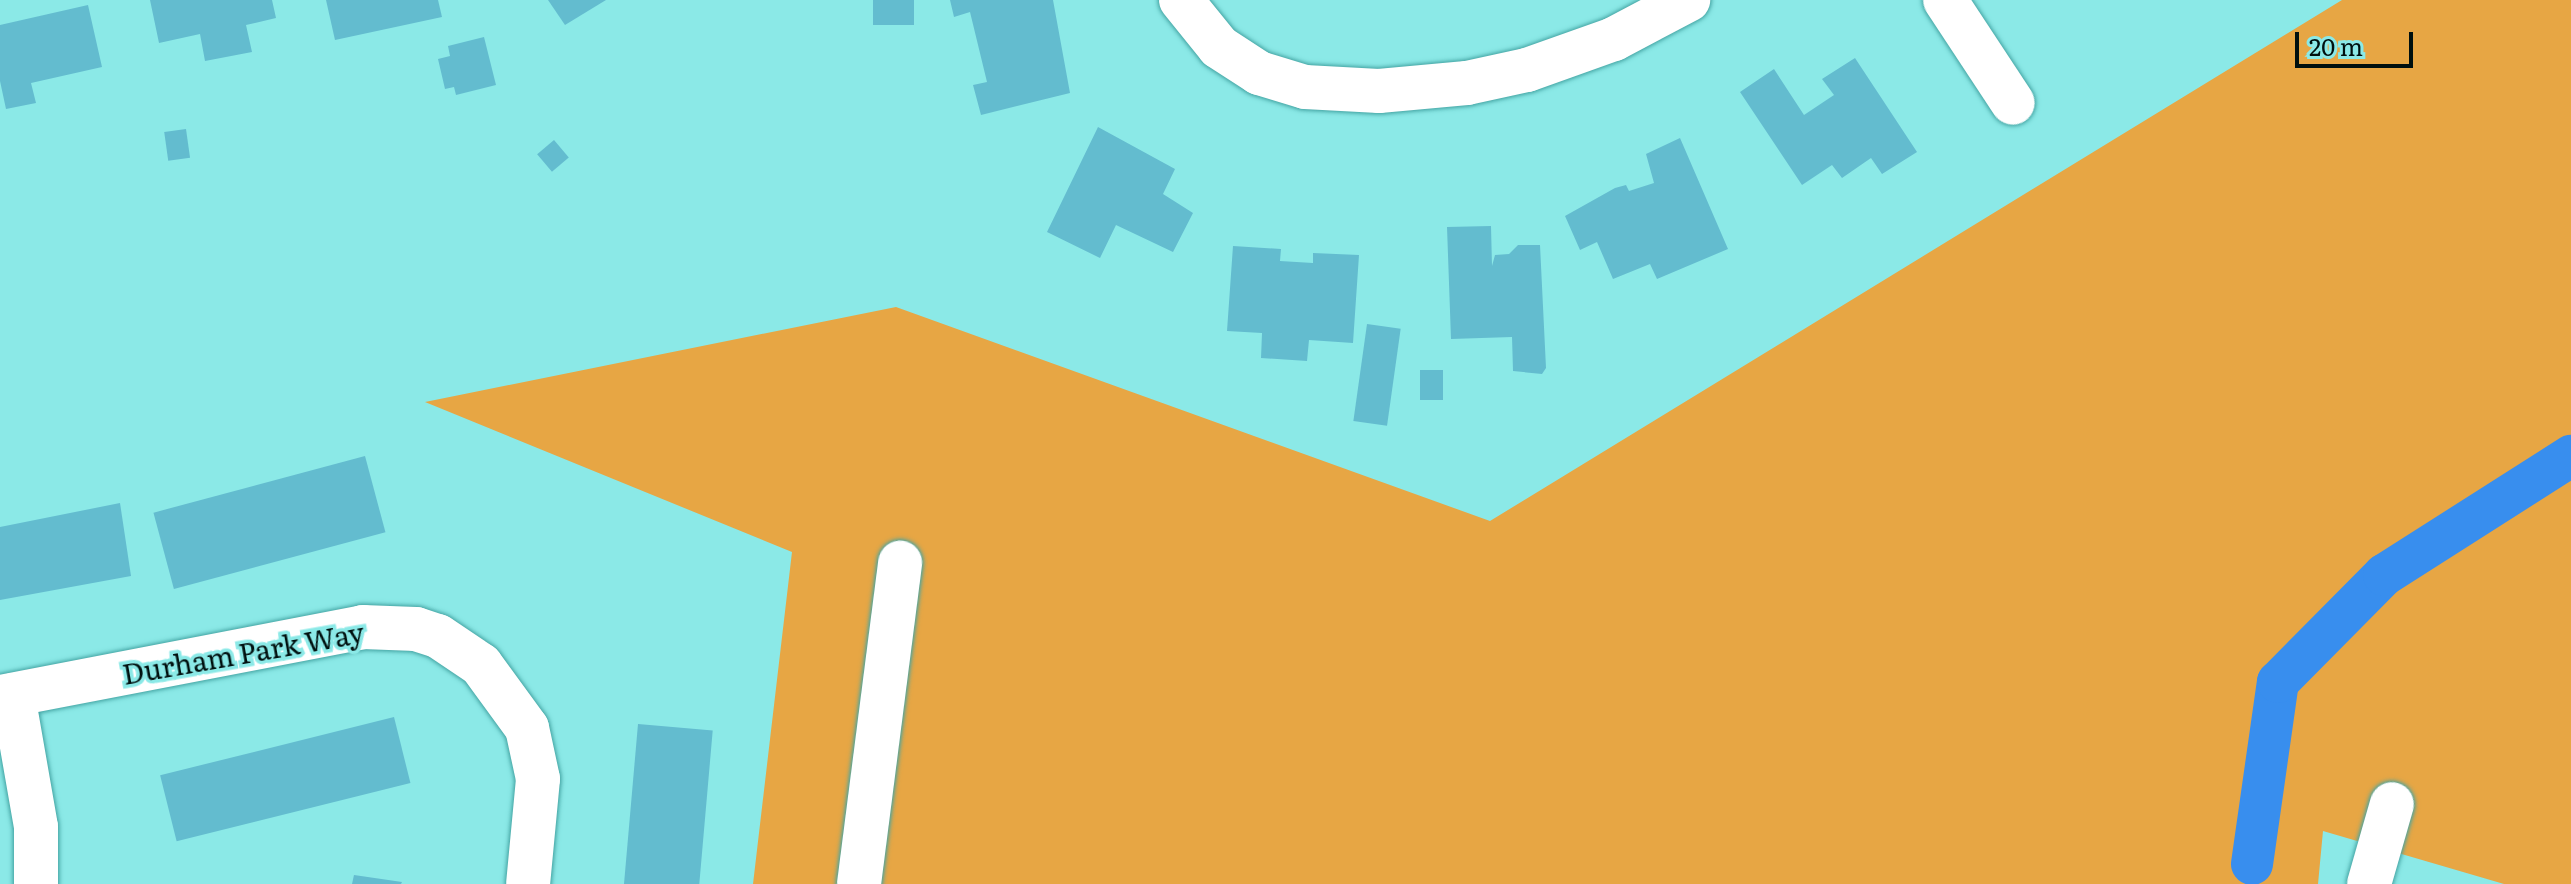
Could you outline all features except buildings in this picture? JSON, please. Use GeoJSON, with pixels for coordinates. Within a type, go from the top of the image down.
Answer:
{"type":"FeatureCollection","features":[{"type":"Feature","properties":{"kind":"street"},"geometry":{"type":"LineString","coordinates":[[1181,0],[1219,47],[1259,73],[1305,87],[1379,91],[1467,83],[1527,70],[1614,39],[1688,0]]}},
{"type":"Feature","properties":{"kind":"street"},"geometry":{"type":"LineString","coordinates":[[1963,6],[2013,103]]}},
{"type":"Feature","properties":{"kind":"street"},"geometry":{"type":"LineString","coordinates":[[859,884],[900,563]]}},
{"type":"Feature","properties":{"kind":"street","name":"Durham Park Way"},"geometry":{"type":"LineString","coordinates":[[6,696],[363,627],[416,629],[438,636],[481,665],[515,705],[527,728],[538,779],[528,884]]}},
{"type":"Feature","properties":{"kind":"street"},"geometry":{"type":"LineString","coordinates":[[6,696],[36,827],[36,884]]}},
{"type":"Feature","properties":{"kind":"street"},"geometry":{"type":"LineString","coordinates":[[2369,884],[2392,804]]}},
{"type":"Feature","properties":{"kind":"shaded area"},"geometry":{"type":"Polygon","coordinates":[[[2342,0],[2571,0],[2571,884],[2504,884],[2323,831],[2318,884],[753,884],[792,552],[425,402],[896,307],[1490,521],[2342,0]]]}},
{"type":"Feature","properties":{"kind":"waterway"},"geometry":{"type":"LineString","coordinates":[[2252,864],[2278,682],[2384,575],[2571,456]]}}]}
